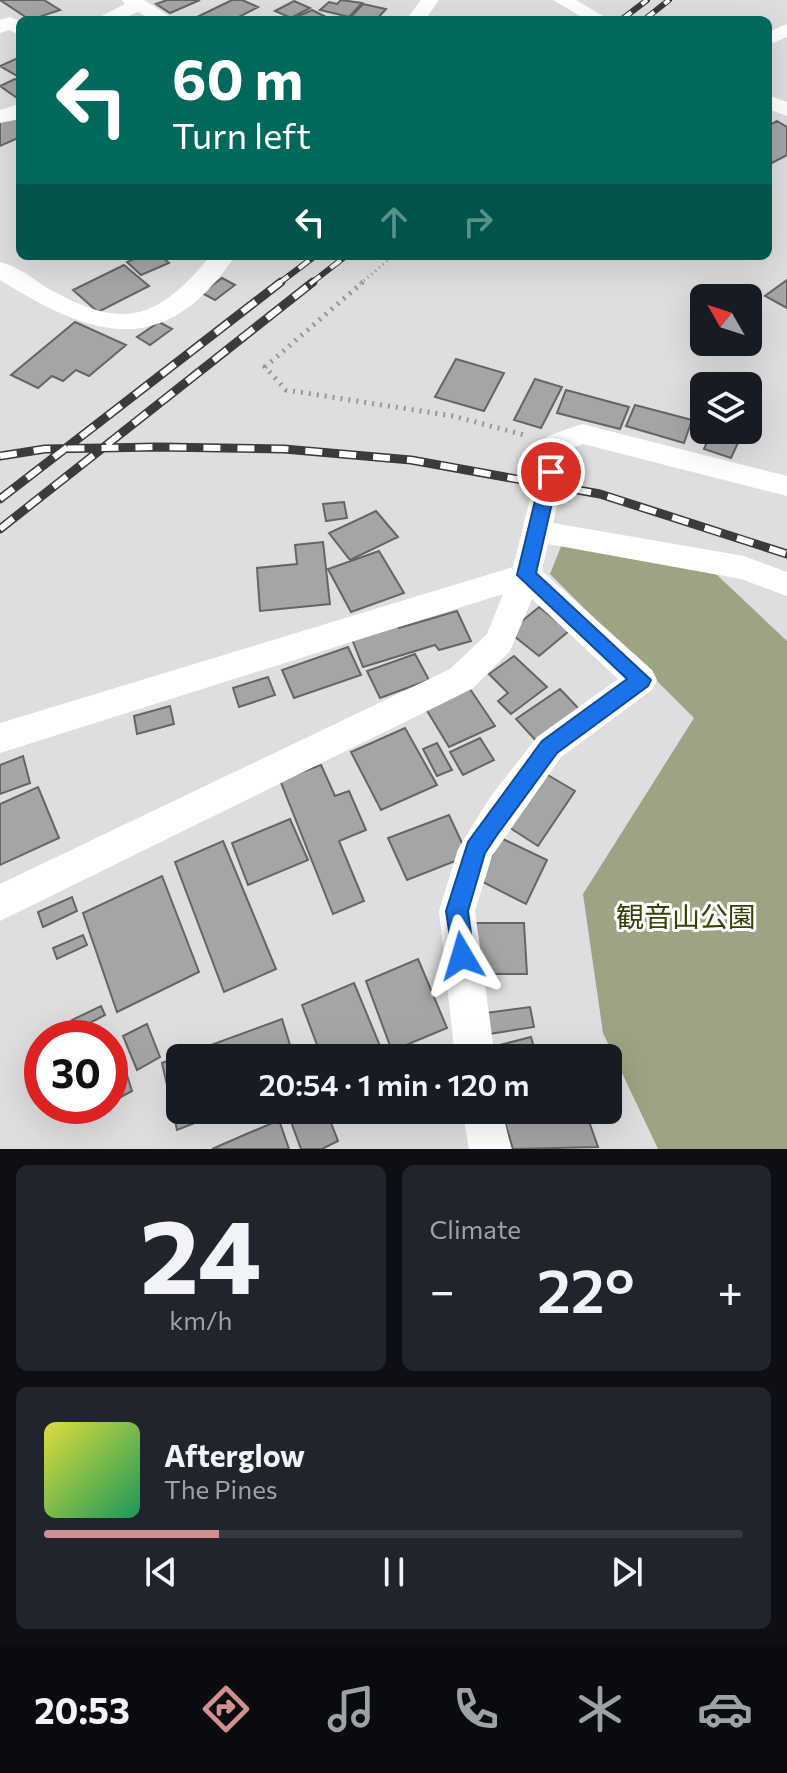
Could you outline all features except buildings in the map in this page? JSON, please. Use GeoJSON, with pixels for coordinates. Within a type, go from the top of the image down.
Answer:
{"type":"FeatureCollection","features":[{"type":"Feature","properties":{"kind":"street"},"geometry":{"type":"LineString","coordinates":[[562,0],[593,16]]}},
{"type":"Feature","properties":{"kind":"street"},"geometry":{"type":"LineString","coordinates":[[110,16],[135,2],[159,16]]}},
{"type":"Feature","properties":{"kind":"street"},"geometry":{"type":"LineString","coordinates":[[188,260],[205,276]]}},
{"type":"Feature","properties":{"kind":"street"},"geometry":{"type":"LineString","coordinates":[[0,269],[72,313],[113,324],[148,319],[178,306],[219,260]]}},
{"type":"Feature","properties":{"kind":"street"},"geometry":{"type":"LineString","coordinates":[[0,903],[461,679],[499,642],[526,575],[558,443],[582,434],[787,486]]}},
{"type":"Feature","properties":{"kind":"street"},"geometry":{"type":"LineString","coordinates":[[535,531],[744,568],[787,584]]}},
{"type":"Feature","properties":{"kind":"street"},"geometry":{"type":"LineString","coordinates":[[0,738],[526,575]]}},
{"type":"Feature","properties":{"kind":"street"},"geometry":{"type":"LineString","coordinates":[[473,1044],[457,911],[476,849],[503,807],[549,747],[641,680],[526,575]]}},
{"type":"Feature","properties":{"kind":"street"},"geometry":{"type":"LineString","coordinates":[[485,1124],[490,1149]]}},
{"type":"Feature","properties":{"kind":"path"},"geometry":{"type":"LineString","coordinates":[[388,260],[265,367],[286,390],[453,416],[558,443]]}},
{"type":"Feature","properties":{"kind":"green space","name":"観音山公園"},"geometry":{"type":"Polygon","coordinates":[[[562,544],[716,574],[787,641],[787,1149],[658,1149],[622,1073],[622,1044],[608,1044],[603,1033],[583,894],[694,718],[550,574],[562,544]]]}},
{"type":"Feature","properties":{"kind":"railway"},"geometry":{"type":"LineString","coordinates":[[626,16],[647,0]]}},
{"type":"Feature","properties":{"kind":"railway"},"geometry":{"type":"LineString","coordinates":[[649,16],[669,0]]}},
{"type":"Feature","properties":{"kind":"railway"},"geometry":{"type":"LineString","coordinates":[[278,284],[310,260]]}},
{"type":"Feature","properties":{"kind":"railway"},"geometry":{"type":"LineString","coordinates":[[310,284],[341,260]]}},
{"type":"Feature","properties":{"kind":"railway"},"geometry":{"type":"LineString","coordinates":[[65,449],[281,282]]}},
{"type":"Feature","properties":{"kind":"railway"},"geometry":{"type":"LineString","coordinates":[[103,448],[313,282]]}},
{"type":"Feature","properties":{"kind":"railway"},"geometry":{"type":"LineString","coordinates":[[0,529],[103,448]]}},
{"type":"Feature","properties":{"kind":"railway"},"geometry":{"type":"LineString","coordinates":[[65,449],[103,448]]}},
{"type":"Feature","properties":{"kind":"railway"},"geometry":{"type":"LineString","coordinates":[[103,448],[284,449],[411,460],[600,494],[787,554]]}},
{"type":"Feature","properties":{"kind":"railway"},"geometry":{"type":"LineString","coordinates":[[0,456],[65,449]]}},
{"type":"Feature","properties":{"kind":"railway"},"geometry":{"type":"LineString","coordinates":[[0,499],[65,449]]}},
{"type":"Feature","properties":{"kind":"route"},"geometry":{"type":"LineString","coordinates":[[462,956],[457,911],[476,849],[489,828],[549,747],[641,680],[526,575],[551,472]]}}]}
